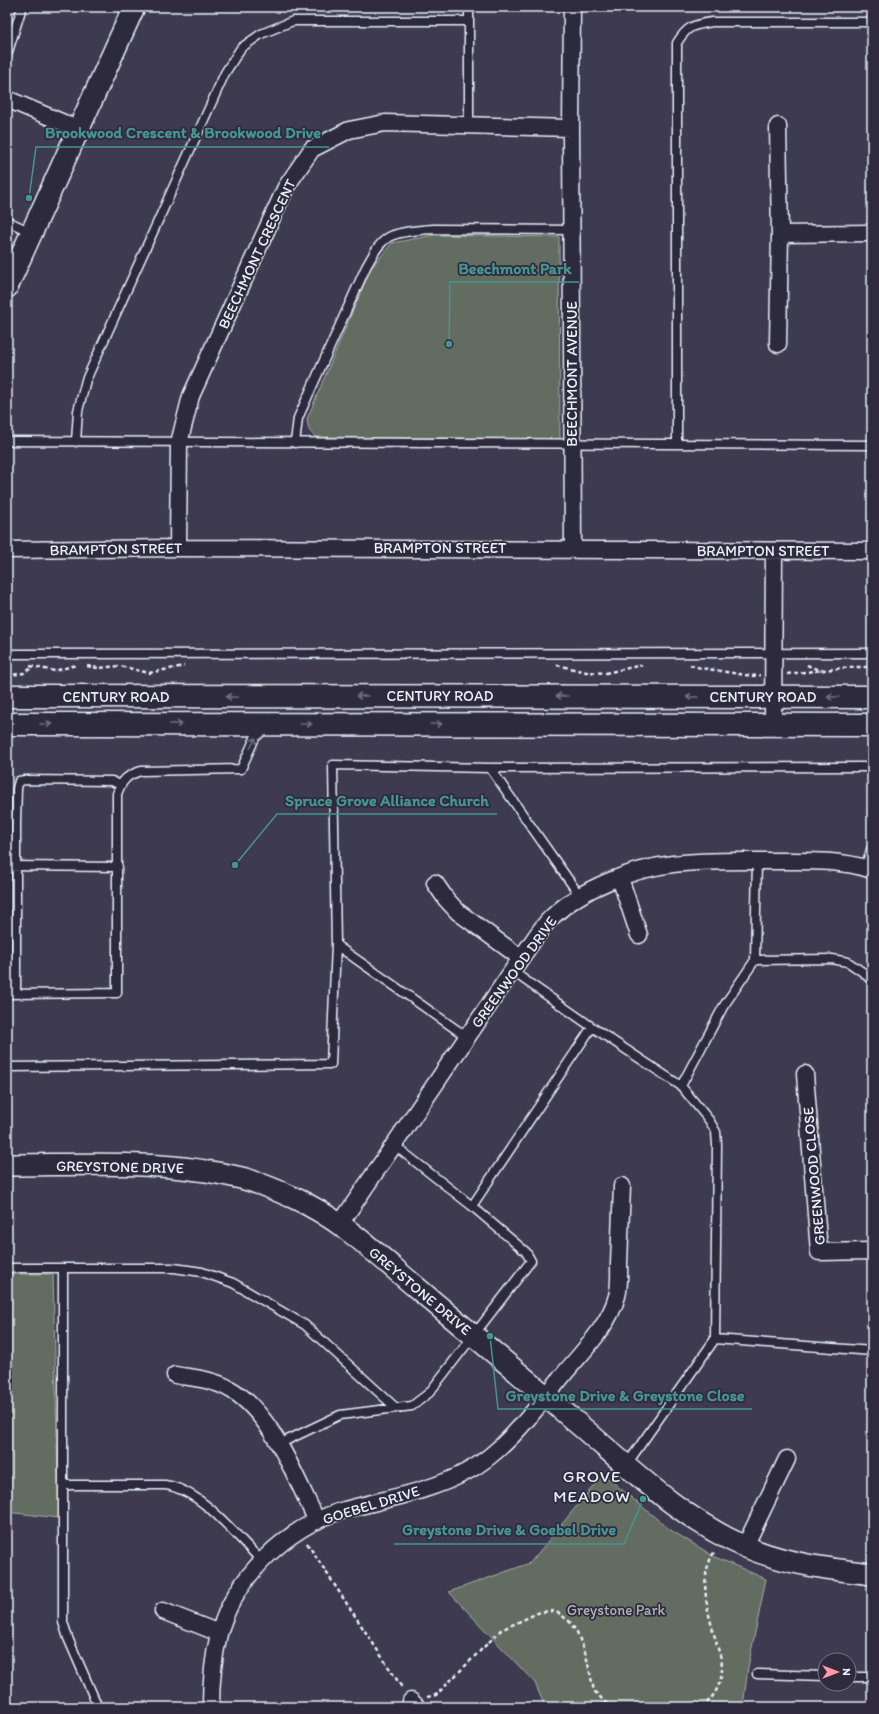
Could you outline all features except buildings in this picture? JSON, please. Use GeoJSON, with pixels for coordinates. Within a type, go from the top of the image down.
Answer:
{"type":"FeatureCollection","features":[{"type":"Feature","properties":{"kind":"main road","name":"CENTURY ROAD"},"geometry":{"type":"LineString","coordinates":[[7,696],[872,697]]}},
{"type":"Feature","properties":{"kind":"main road","name":"CENTURY ROAD"},"geometry":{"type":"LineString","coordinates":[[7,724],[872,725]]}},
{"type":"Feature","properties":{"kind":"street"},"geometry":{"type":"LineString","coordinates":[[7,287],[134,7]]}},
{"type":"Feature","properties":{"kind":"street","name":"BEECHMONT AVENUE"},"geometry":{"type":"LineString","coordinates":[[572,7],[571,230],[573,548]]}},
{"type":"Feature","properties":{"kind":"street"},"geometry":{"type":"LineString","coordinates":[[7,99],[78,129]]}},
{"type":"Feature","properties":{"kind":"street","name":"BEECHMONT CRESCENT"},"geometry":{"type":"LineString","coordinates":[[178,548],[179,443],[191,396],[286,187],[312,149],[349,130],[385,123],[571,128]]}},
{"type":"Feature","properties":{"kind":"street"},"geometry":{"type":"LineString","coordinates":[[778,126],[780,234],[778,344]]}},
{"type":"Feature","properties":{"kind":"street"},"geometry":{"type":"LineString","coordinates":[[780,234],[872,233]]}},
{"type":"Feature","properties":{"kind":"street","name":"BRAMPTON STREET"},"geometry":{"type":"LineString","coordinates":[[7,550],[178,548],[573,548],[872,551]]}},
{"type":"Feature","properties":{"kind":"street"},"geometry":{"type":"LineString","coordinates":[[773,724],[774,551]]}},
{"type":"Feature","properties":{"kind":"street","name":"GREENWOOD DRIVE"},"geometry":{"type":"LineString","coordinates":[[340,1224],[517,964],[550,918],[564,906],[599,886],[655,867],[674,864],[757,861],[826,861],[869,869]]}},
{"type":"Feature","properties":{"kind":"street"},"geometry":{"type":"LineString","coordinates":[[620,878],[639,934]]}},
{"type":"Feature","properties":{"kind":"street"},"geometry":{"type":"LineString","coordinates":[[435,882],[446,899],[458,912],[517,964]]}},
{"type":"Feature","properties":{"kind":"street","name":"GREENWOOD CLOSE"},"geometry":{"type":"LineString","coordinates":[[806,1074],[819,1252],[872,1251]]}},
{"type":"Feature","properties":{"kind":"street","name":"GREYSTONE DRIVE"},"geometry":{"type":"LineString","coordinates":[[7,1165],[138,1165],[190,1168],[243,1178],[294,1198],[340,1224],[546,1396],[626,1465],[672,1502],[698,1520],[736,1542],[784,1560],[830,1570],[872,1574]]}},
{"type":"Feature","properties":{"kind":"street","name":"GOEBEL DRIVE"},"geometry":{"type":"LineString","coordinates":[[211,1707],[211,1682],[219,1633],[230,1605],[262,1561],[299,1530],[317,1521],[339,1512],[425,1490],[467,1472],[500,1448],[546,1396],[601,1328],[612,1311],[618,1294],[622,1186]]}},
{"type":"Feature","properties":{"kind":"street"},"geometry":{"type":"LineString","coordinates":[[175,1376],[209,1380],[229,1388],[247,1402],[261,1416],[279,1444],[317,1521]]}},
{"type":"Feature","properties":{"kind":"street"},"geometry":{"type":"LineString","coordinates":[[736,1542],[787,1459]]}},
{"type":"Feature","properties":{"kind":"street"},"geometry":{"type":"LineString","coordinates":[[163,1611],[219,1633]]}},
{"type":"Feature","properties":{"kind":"lane"},"geometry":{"type":"LineString","coordinates":[[7,55],[22,7]]}},
{"type":"Feature","properties":{"kind":"lane"},"geometry":{"type":"LineString","coordinates":[[469,7],[469,126]]}},
{"type":"Feature","properties":{"kind":"lane"},"geometry":{"type":"LineString","coordinates":[[76,442],[78,411],[86,380],[225,73],[241,48],[261,34],[293,21],[469,21]]}},
{"type":"Feature","properties":{"kind":"lane"},"geometry":{"type":"LineString","coordinates":[[677,443],[678,43],[684,32],[694,25],[712,22],[872,22]]}},
{"type":"Feature","properties":{"kind":"lane"},"geometry":{"type":"LineString","coordinates":[[7,221],[32,233]]}},
{"type":"Feature","properties":{"kind":"lane"},"geometry":{"type":"LineString","coordinates":[[295,442],[298,418],[366,267],[376,249],[389,237],[413,231],[434,229],[571,230]]}},
{"type":"Feature","properties":{"kind":"lane"},"geometry":{"type":"LineString","coordinates":[[7,441],[179,443],[572,442],[872,445]]}},
{"type":"Feature","properties":{"kind":"lane"},"geometry":{"type":"LineString","coordinates":[[9,654],[872,653]]}},
{"type":"Feature","properties":{"kind":"lane"},"geometry":{"type":"LineString","coordinates":[[7,994],[117,993],[117,794],[120,785],[125,777],[141,771],[241,769],[254,738],[261,731],[274,724]]}},
{"type":"Feature","properties":{"kind":"lane"},"geometry":{"type":"LineString","coordinates":[[7,1067],[331,1064],[336,945],[332,765],[490,768],[872,767]]}},
{"type":"Feature","properties":{"kind":"lane"},"geometry":{"type":"LineString","coordinates":[[490,768],[580,896]]}},
{"type":"Feature","properties":{"kind":"lane"},"geometry":{"type":"LineString","coordinates":[[16,994],[17,788],[19,781],[112,781],[120,785]]}},
{"type":"Feature","properties":{"kind":"lane"},"geometry":{"type":"LineString","coordinates":[[869,869],[872,847]]}},
{"type":"Feature","properties":{"kind":"lane"},"geometry":{"type":"LineString","coordinates":[[681,1086],[723,1007],[755,960],[757,861]]}},
{"type":"Feature","properties":{"kind":"lane"},"geometry":{"type":"LineString","coordinates":[[7,866],[118,867]]}},
{"type":"Feature","properties":{"kind":"lane"},"geometry":{"type":"LineString","coordinates":[[336,945],[467,1037]]}},
{"type":"Feature","properties":{"kind":"lane"},"geometry":{"type":"LineString","coordinates":[[755,960],[832,959],[848,962],[864,973],[872,981]]}},
{"type":"Feature","properties":{"kind":"lane"},"geometry":{"type":"LineString","coordinates":[[517,964],[592,1026],[681,1086],[709,1120],[716,1132],[715,1339],[626,1465]]}},
{"type":"Feature","properties":{"kind":"lane"},"geometry":{"type":"LineString","coordinates":[[472,1206],[592,1026]]}},
{"type":"Feature","properties":{"kind":"lane"},"geometry":{"type":"LineString","coordinates":[[279,1444],[340,1415],[412,1406],[429,1393],[531,1261],[526,1252],[472,1206],[394,1145]]}},
{"type":"Feature","properties":{"kind":"lane"},"geometry":{"type":"LineString","coordinates":[[7,1268],[174,1268],[202,1272],[233,1283],[306,1325],[396,1408]]}},
{"type":"Feature","properties":{"kind":"lane"},"geometry":{"type":"LineString","coordinates":[[63,1268],[63,1622],[68,1638],[98,1707]]}},
{"type":"Feature","properties":{"kind":"lane"},"geometry":{"type":"LineString","coordinates":[[715,1339],[872,1351]]}},
{"type":"Feature","properties":{"kind":"lane"},"geometry":{"type":"LineString","coordinates":[[64,1485],[175,1486],[196,1497],[262,1561]]}},
{"type":"Feature","properties":{"kind":"lane"},"geometry":{"type":"LineString","coordinates":[[757,1674],[817,1676]]}},
{"type":"Feature","properties":{"kind":"lane"},"geometry":{"type":"LineString","coordinates":[[857,1677],[872,1677]]}},
{"type":"Feature","properties":{"kind":"path","name":"CENTURY ROAD"},"geometry":{"type":"LineString","coordinates":[[9,654],[18,662],[55,672],[79,665]]}},
{"type":"Feature","properties":{"kind":"path"},"geometry":{"type":"LineString","coordinates":[[552,664],[595,673],[606,673],[642,665]]}},
{"type":"Feature","properties":{"kind":"path","name":"CENTURY ROAD"},"geometry":{"type":"LineString","coordinates":[[687,664],[701,668],[752,676],[800,673],[851,667],[872,667]]}},
{"type":"Feature","properties":{"kind":"path","name":"CENTURY ROAD"},"geometry":{"type":"LineString","coordinates":[[85,666],[98,668],[120,666],[149,673],[184,666]]}},
{"type":"Feature","properties":{"kind":"path"},"geometry":{"type":"LineString","coordinates":[[7,676],[24,673],[34,667]]}},
{"type":"Feature","properties":{"kind":"path"},"geometry":{"type":"LineString","coordinates":[[299,1530],[414,1704],[436,1695],[501,1630],[540,1612],[554,1611],[569,1621],[582,1642],[594,1691],[606,1703],[614,1707]]}},
{"type":"Feature","properties":{"kind":"path"},"geometry":{"type":"LineString","coordinates":[[701,1707],[710,1700],[718,1688],[722,1669],[722,1659],[715,1639],[707,1603],[705,1582],[706,1570],[713,1552],[736,1542]]}},
{"type":"Feature","properties":{"kind":"green space"},"geometry":{"type":"Polygon","coordinates":[[[434,235],[559,237],[560,439],[315,437],[309,430],[307,419],[371,268],[392,243],[434,235]]]}},
{"type":"Feature","properties":{"kind":"green space"},"geometry":{"type":"Polygon","coordinates":[[[7,1274],[53,1274],[59,1518],[7,1512],[7,1274]]]}},
{"type":"Feature","properties":{"kind":"green space","name":"Greystone Park"},"geometry":{"type":"Polygon","coordinates":[[[603,1474],[669,1529],[715,1557],[766,1579],[748,1667],[743,1707],[545,1707],[535,1683],[449,1592],[530,1563],[603,1474]]]}},
{"type":"Feature","properties":{"kind":"place","name":"Brookwood Crescent & Brookwood Drive"},"geometry":{"type":"Point","coordinates":[29,198]}},
{"type":"Feature","properties":{"kind":"place","name":"Beechmont Park"},"geometry":{"type":"Point","coordinates":[449,344]}},
{"type":"Feature","properties":{"kind":"place","name":"Spruce Grove Alliance Church"},"geometry":{"type":"Point","coordinates":[235,865]}},
{"type":"Feature","properties":{"kind":"place","name":"Greystone Drive & Greystone Close"},"geometry":{"type":"Point","coordinates":[490,1336]}},
{"type":"Feature","properties":{"kind":"place","name":"Greystone Drive & Goebel Drive"},"geometry":{"type":"Point","coordinates":[643,1499]}},
{"type":"Feature","properties":{"kind":"district","name":"GROVE MEADOW"},"geometry":{"type":"Point","coordinates":[592,1486]}}]}
